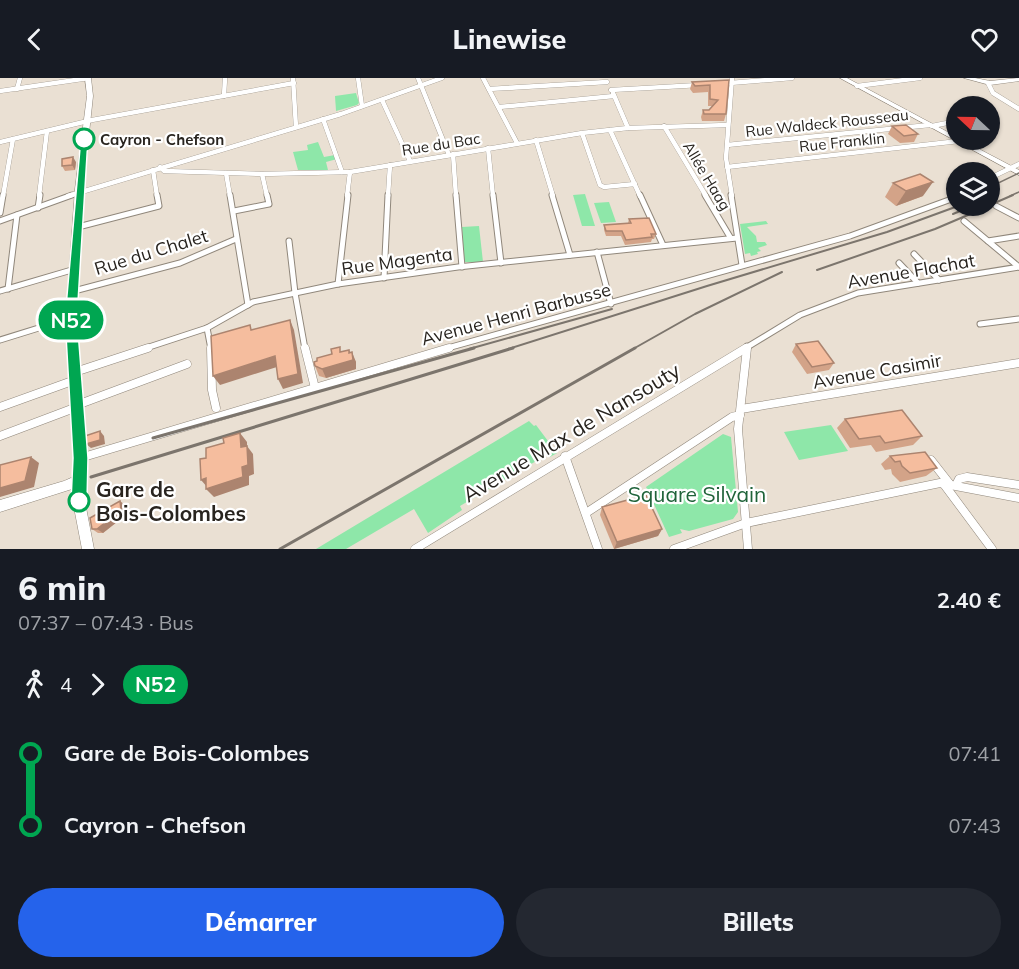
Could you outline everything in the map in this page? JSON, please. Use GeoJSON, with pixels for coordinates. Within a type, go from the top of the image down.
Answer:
{"type":"FeatureCollection","features":[{"type":"Feature","properties":{"kind":"main road"},"geometry":{"type":"LineString","coordinates":[[87,549],[74,486],[81,458],[71,318],[90,96],[88,78]]}},
{"type":"Feature","properties":{"kind":"main road"},"geometry":{"type":"LineString","coordinates":[[843,78],[946,134]]}},
{"type":"Feature","properties":{"kind":"main road"},"geometry":{"type":"LineString","coordinates":[[967,78],[988,83],[1014,80]]}},
{"type":"Feature","properties":{"kind":"main road"},"geometry":{"type":"LineString","coordinates":[[976,150],[1019,173]]}},
{"type":"Feature","properties":{"kind":"main road"},"geometry":{"type":"LineString","coordinates":[[0,506],[74,486]]}},
{"type":"Feature","properties":{"kind":"street"},"geometry":{"type":"LineString","coordinates":[[17,89],[20,78]]}},
{"type":"Feature","properties":{"kind":"street"},"geometry":{"type":"LineString","coordinates":[[0,91],[88,78]]}},
{"type":"Feature","properties":{"kind":"street"},"geometry":{"type":"LineString","coordinates":[[224,96],[225,78]]}},
{"type":"Feature","properties":{"kind":"street"},"geometry":{"type":"LineString","coordinates":[[358,78],[362,106]]}},
{"type":"Feature","properties":{"kind":"street"},"geometry":{"type":"LineString","coordinates":[[418,78],[451,154],[462,267]]}},
{"type":"Feature","properties":{"kind":"street"},"geometry":{"type":"LineString","coordinates":[[0,221],[80,192],[153,172],[323,119],[442,78]]}},
{"type":"Feature","properties":{"kind":"street"},"geometry":{"type":"LineString","coordinates":[[483,78],[517,143]]}},
{"type":"Feature","properties":{"kind":"street"},"geometry":{"type":"LineString","coordinates":[[742,265],[733,237],[727,167],[729,81],[792,78]]}},
{"type":"Feature","properties":{"kind":"street"},"geometry":{"type":"LineString","coordinates":[[864,78],[871,84]]}},
{"type":"Feature","properties":{"kind":"street"},"geometry":{"type":"LineString","coordinates":[[857,86],[920,78]]}},
{"type":"Feature","properties":{"kind":"street"},"geometry":{"type":"LineString","coordinates":[[489,89],[606,80],[628,128]]}},
{"type":"Feature","properties":{"kind":"street"},"geometry":{"type":"LineString","coordinates":[[0,142],[87,122],[294,81],[296,127]]}},
{"type":"Feature","properties":{"kind":"street"},"geometry":{"type":"LineString","coordinates":[[988,83],[995,94],[1019,109]]}},
{"type":"Feature","properties":{"kind":"street"},"geometry":{"type":"LineString","coordinates":[[611,90],[703,85]]}},
{"type":"Feature","properties":{"kind":"street"},"geometry":{"type":"LineString","coordinates":[[499,107],[614,96]]}},
{"type":"Feature","properties":{"kind":"street"},"geometry":{"type":"LineString","coordinates":[[382,100],[410,161]]}},
{"type":"Feature","properties":{"kind":"street"},"geometry":{"type":"LineString","coordinates":[[323,119],[342,172]]}},
{"type":"Feature","properties":{"kind":"street","name":"Rue Waldeck Rousseau"},"geometry":{"type":"LineString","coordinates":[[727,145],[946,123]]}},
{"type":"Feature","properties":{"kind":"street","name":"Rue du Bac"},"geometry":{"type":"LineString","coordinates":[[161,169],[262,174],[350,172],[582,133],[628,128],[728,124]]}},
{"type":"Feature","properties":{"kind":"street","name":"Allée Haag"},"geometry":{"type":"LineString","coordinates":[[664,126],[733,237]]}},
{"type":"Feature","properties":{"kind":"street"},"geometry":{"type":"LineString","coordinates":[[610,130],[663,245]]}},
{"type":"Feature","properties":{"kind":"street"},"geometry":{"type":"LineString","coordinates":[[38,207],[47,131]]}},
{"type":"Feature","properties":{"kind":"street"},"geometry":{"type":"LineString","coordinates":[[582,133],[600,185],[604,187],[635,184]]}},
{"type":"Feature","properties":{"kind":"street"},"geometry":{"type":"LineString","coordinates":[[0,213],[13,139]]}},
{"type":"Feature","properties":{"kind":"street"},"geometry":{"type":"LineString","coordinates":[[536,140],[570,255]]}},
{"type":"Feature","properties":{"kind":"street","name":"Rue Franklin"},"geometry":{"type":"LineString","coordinates":[[727,167],[946,142]]}},
{"type":"Feature","properties":{"kind":"street"},"geometry":{"type":"LineString","coordinates":[[488,148],[501,263]]}},
{"type":"Feature","properties":{"kind":"street"},"geometry":{"type":"LineString","coordinates":[[1000,173],[1019,164]]}},
{"type":"Feature","properties":{"kind":"street"},"geometry":{"type":"LineString","coordinates":[[384,278],[390,165]]}},
{"type":"Feature","properties":{"kind":"street"},"geometry":{"type":"LineString","coordinates":[[78,227],[159,206],[153,172]]}},
{"type":"Feature","properties":{"kind":"street"},"geometry":{"type":"LineString","coordinates":[[338,284],[350,172]]}},
{"type":"Feature","properties":{"kind":"street"},"geometry":{"type":"LineString","coordinates":[[226,173],[248,305]]}},
{"type":"Feature","properties":{"kind":"street"},"geometry":{"type":"LineString","coordinates":[[234,211],[269,204],[262,174]]}},
{"type":"Feature","properties":{"kind":"street","name":"Avenue Henri Barbusse"},"geometry":{"type":"LineString","coordinates":[[81,458],[384,366],[734,270],[742,265],[850,237],[946,201]]}},
{"type":"Feature","properties":{"kind":"street"},"geometry":{"type":"LineString","coordinates":[[1000,208],[1019,218]]}},
{"type":"Feature","properties":{"kind":"street"},"geometry":{"type":"LineString","coordinates":[[8,289],[17,215]]}},
{"type":"Feature","properties":{"kind":"street"},"geometry":{"type":"LineString","coordinates":[[964,221],[1019,267]]}},
{"type":"Feature","properties":{"kind":"street","name":"Rue Magenta"},"geometry":{"type":"LineString","coordinates":[[0,407],[75,376],[207,328],[259,300],[338,284],[462,267],[733,237]]}},
{"type":"Feature","properties":{"kind":"street"},"geometry":{"type":"LineString","coordinates":[[988,241],[1019,237]]}},
{"type":"Feature","properties":{"kind":"street","name":"Rue du Chalet"},"geometry":{"type":"LineString","coordinates":[[74,291],[180,263],[236,239]]}},
{"type":"Feature","properties":{"kind":"street"},"geometry":{"type":"LineString","coordinates":[[289,241],[295,293],[311,379],[315,388]]}},
{"type":"Feature","properties":{"kind":"street"},"geometry":{"type":"LineString","coordinates":[[597,252],[611,304]]}},
{"type":"Feature","properties":{"kind":"street"},"geometry":{"type":"LineString","coordinates":[[914,254],[939,280]]}},
{"type":"Feature","properties":{"kind":"street"},"geometry":{"type":"LineString","coordinates":[[899,264],[918,283]]}},
{"type":"Feature","properties":{"kind":"street","name":"Avenue Flachat"},"geometry":{"type":"LineString","coordinates":[[747,346],[800,315],[858,293],[1019,267]]}},
{"type":"Feature","properties":{"kind":"street"},"geometry":{"type":"LineString","coordinates":[[0,291],[75,269]]}},
{"type":"Feature","properties":{"kind":"street"},"geometry":{"type":"LineString","coordinates":[[0,340],[71,318]]}},
{"type":"Feature","properties":{"kind":"street"},"geometry":{"type":"LineString","coordinates":[[981,324],[1019,319]]}},
{"type":"Feature","properties":{"kind":"street"},"geometry":{"type":"LineString","coordinates":[[207,328],[213,363],[212,390],[216,408]]}},
{"type":"Feature","properties":{"kind":"street"},"geometry":{"type":"LineString","coordinates":[[747,346],[738,429],[748,549]]}},
{"type":"Feature","properties":{"kind":"street","name":"Avenue Max de Nansouty"},"geometry":{"type":"LineString","coordinates":[[415,549],[747,346]]}},
{"type":"Feature","properties":{"kind":"street","name":"Avenue Casimir"},"geometry":{"type":"LineString","coordinates":[[586,513],[740,412],[1019,363]]}},
{"type":"Feature","properties":{"kind":"street"},"geometry":{"type":"LineString","coordinates":[[0,436],[187,364]]}},
{"type":"Feature","properties":{"kind":"street"},"geometry":{"type":"LineString","coordinates":[[564,456],[598,549]]}},
{"type":"Feature","properties":{"kind":"street"},"geometry":{"type":"LineString","coordinates":[[928,456],[949,484],[988,548]]}},
{"type":"Feature","properties":{"kind":"street"},"geometry":{"type":"LineString","coordinates":[[674,549],[746,523],[949,484],[967,477],[1019,485]]}},
{"type":"Feature","properties":{"kind":"street"},"geometry":{"type":"LineString","coordinates":[[949,484],[1019,498]]}},
{"type":"Feature","properties":{"kind":"green space"},"geometry":{"type":"Polygon","coordinates":[[[356,93],[359,103],[357,105],[336,111],[335,96],[356,93]]]}},
{"type":"Feature","properties":{"kind":"green space"},"geometry":{"type":"Polygon","coordinates":[[[318,142],[324,157],[335,155],[337,159],[326,162],[328,170],[298,170],[293,152],[308,150],[307,145],[318,142]]]}},
{"type":"Feature","properties":{"kind":"green space"},"geometry":{"type":"Polygon","coordinates":[[[585,194],[595,226],[582,226],[573,195],[585,194]]]}},
{"type":"Feature","properties":{"kind":"green space"},"geometry":{"type":"Polygon","coordinates":[[[609,202],[616,222],[601,223],[594,203],[609,202]]]}},
{"type":"Feature","properties":{"kind":"green space"},"geometry":{"type":"Polygon","coordinates":[[[766,221],[768,224],[747,227],[756,236],[757,242],[765,242],[767,245],[758,248],[761,251],[757,252],[758,254],[751,256],[750,253],[745,254],[740,224],[766,221]]]}},
{"type":"Feature","properties":{"kind":"green space"},"geometry":{"type":"Polygon","coordinates":[[[479,226],[483,262],[464,262],[462,227],[479,226]]]}},
{"type":"Feature","properties":{"kind":"green space"},"geometry":{"type":"Polygon","coordinates":[[[529,421],[534,426],[536,425],[557,453],[550,457],[548,454],[460,506],[462,510],[428,533],[414,509],[346,549],[316,549],[529,421]]]}},
{"type":"Feature","properties":{"kind":"green space"},"geometry":{"type":"Polygon","coordinates":[[[831,425],[848,451],[799,460],[784,432],[831,425]]]}},
{"type":"Feature","properties":{"kind":"green space","name":"Square Silvain"},"geometry":{"type":"Polygon","coordinates":[[[723,434],[731,437],[738,512],[733,519],[689,531],[680,529],[682,533],[669,537],[646,487],[723,434]]]}},
{"type":"Feature","properties":{"kind":"building"},"geometry":{"type":"Polygon","coordinates":[[[729,80],[726,114],[704,114],[703,110],[709,110],[718,100],[710,99],[710,85],[695,86],[692,82],[729,80]]]}},
{"type":"Feature","properties":{"kind":"building"},"geometry":{"type":"Polygon","coordinates":[[[906,125],[918,134],[904,136],[892,126],[906,125]]]}},
{"type":"Feature","properties":{"kind":"building"},"geometry":{"type":"Polygon","coordinates":[[[73,157],[72,165],[62,166],[62,159],[73,157]]]}},
{"type":"Feature","properties":{"kind":"building"},"geometry":{"type":"Polygon","coordinates":[[[920,174],[933,182],[906,191],[893,183],[920,174]]]}},
{"type":"Feature","properties":{"kind":"building"},"geometry":{"type":"Polygon","coordinates":[[[649,218],[656,234],[651,234],[652,237],[626,240],[622,231],[606,231],[604,225],[631,223],[629,219],[649,218]]]}},
{"type":"Feature","properties":{"kind":"building"},"geometry":{"type":"Polygon","coordinates":[[[290,320],[298,374],[278,379],[275,356],[213,376],[211,336],[250,325],[251,330],[290,320]]]}},
{"type":"Feature","properties":{"kind":"building"},"geometry":{"type":"Polygon","coordinates":[[[818,341],[834,363],[812,367],[796,344],[818,341]]]}},
{"type":"Feature","properties":{"kind":"building"},"geometry":{"type":"Polygon","coordinates":[[[340,347],[340,352],[349,350],[349,353],[352,352],[353,360],[322,369],[315,366],[314,362],[317,358],[332,354],[331,349],[340,347]]]}},
{"type":"Feature","properties":{"kind":"building"},"geometry":{"type":"Polygon","coordinates":[[[902,410],[922,436],[885,443],[880,436],[859,439],[845,419],[902,410]]]}},
{"type":"Feature","properties":{"kind":"building"},"geometry":{"type":"Polygon","coordinates":[[[100,431],[100,440],[86,444],[83,442],[82,437],[100,431]]]}},
{"type":"Feature","properties":{"kind":"building"},"geometry":{"type":"Polygon","coordinates":[[[240,433],[241,447],[247,446],[248,465],[242,467],[243,477],[206,489],[206,478],[201,480],[200,459],[206,458],[206,448],[224,443],[223,438],[240,433]]]}},
{"type":"Feature","properties":{"kind":"building"},"geometry":{"type":"Polygon","coordinates":[[[925,452],[937,468],[910,473],[900,461],[895,462],[890,456],[925,452]]]}},
{"type":"Feature","properties":{"kind":"building"},"geometry":{"type":"Polygon","coordinates":[[[31,457],[25,481],[0,488],[0,465],[31,457]]]}},
{"type":"Feature","properties":{"kind":"building"},"geometry":{"type":"Polygon","coordinates":[[[646,495],[662,529],[617,542],[602,507],[646,495]]]}},
{"type":"Feature","properties":{"kind":"building"},"geometry":{"type":"Polygon","coordinates":[[[120,501],[121,510],[97,529],[92,529],[90,518],[120,501]]]}},
{"type":"Feature","properties":{"kind":"railway"},"geometry":{"type":"LineString","coordinates":[[1000,182],[1019,173]]}},
{"type":"Feature","properties":{"kind":"railway"},"geometry":{"type":"LineString","coordinates":[[1010,196],[1019,192]]}},
{"type":"Feature","properties":{"kind":"railway"},"geometry":{"type":"LineString","coordinates":[[1000,201],[1013,195]]}},
{"type":"Feature","properties":{"kind":"railway"},"geometry":{"type":"LineString","coordinates":[[508,349],[887,232],[946,210]]}},
{"type":"Feature","properties":{"kind":"railway"},"geometry":{"type":"LineString","coordinates":[[817,270],[966,216]]}},
{"type":"Feature","properties":{"kind":"railway"},"geometry":{"type":"LineString","coordinates":[[633,349],[695,314],[782,272]]}},
{"type":"Feature","properties":{"kind":"railway"},"geometry":{"type":"LineString","coordinates":[[469,349],[612,309]]}},
{"type":"Feature","properties":{"kind":"railway"},"geometry":{"type":"LineString","coordinates":[[153,438],[474,348]]}},
{"type":"Feature","properties":{"kind":"railway"},"geometry":{"type":"LineString","coordinates":[[91,477],[513,348]]}},
{"type":"Feature","properties":{"kind":"railway"},"geometry":{"type":"LineString","coordinates":[[280,549],[635,348]]}},
{"type":"Feature","properties":{"kind":"bus line","name":"N52"},"geometry":{"type":"LineString","coordinates":[[79,501],[78,480],[81,458],[71,318],[84,139]]}},
{"type":"Feature","properties":{"kind":"place","name":"Cayron - Chefson"},"geometry":{"type":"Point","coordinates":[84,139]}},
{"type":"Feature","properties":{"kind":"place","name":"Gare de Bois-Colombes"},"geometry":{"type":"Point","coordinates":[79,501]}}]}
